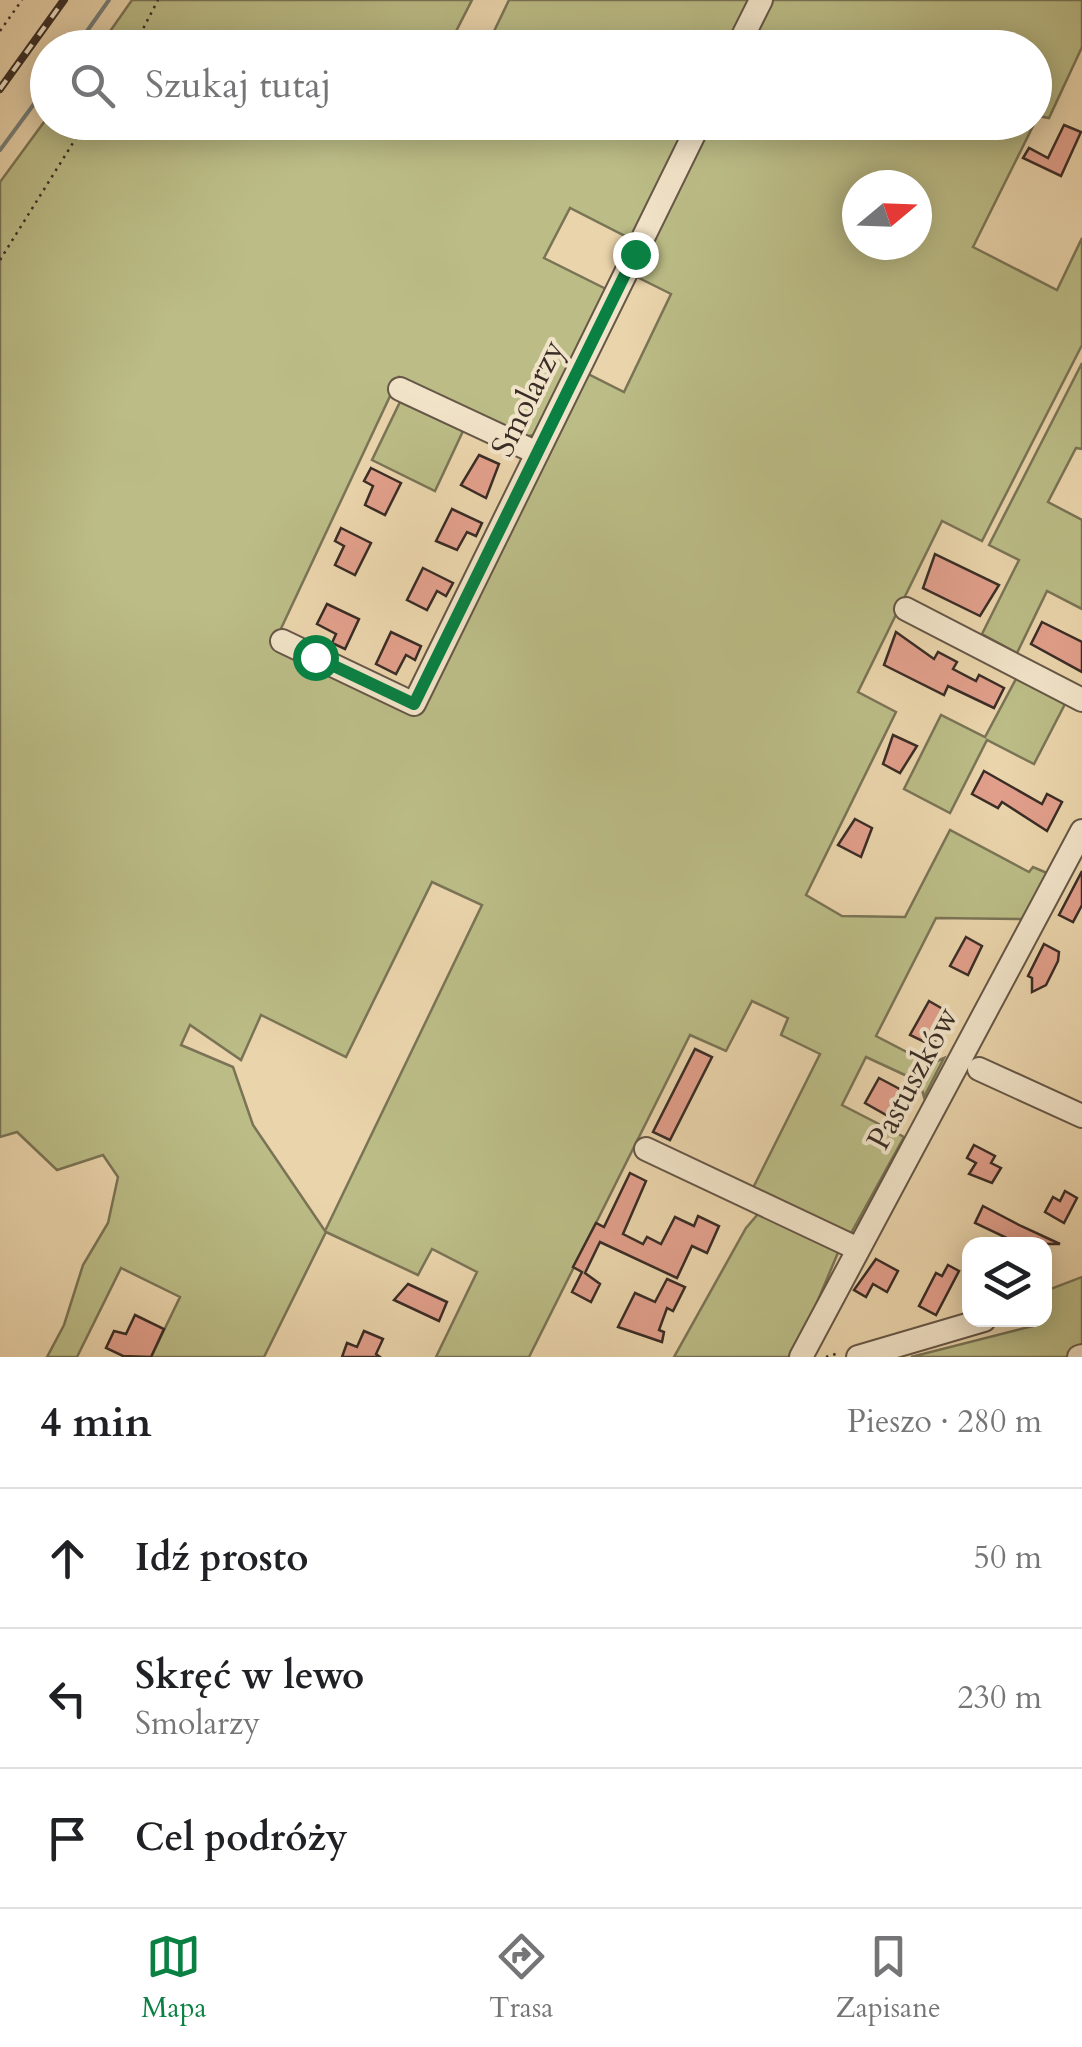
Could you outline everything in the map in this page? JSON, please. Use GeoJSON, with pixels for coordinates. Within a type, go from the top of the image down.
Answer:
{"type":"FeatureCollection","features":[{"type":"Feature","properties":{"kind":"street"},"geometry":{"type":"LineString","coordinates":[[746,30],[761,0]]}},
{"type":"Feature","properties":{"kind":"street","name":"Smolarzy"},"geometry":{"type":"LineString","coordinates":[[282,641],[414,704],[691,140]]}},
{"type":"Feature","properties":{"kind":"street"},"geometry":{"type":"LineString","coordinates":[[400,389],[537,453]]}},
{"type":"Feature","properties":{"kind":"street"},"geometry":{"type":"LineString","coordinates":[[906,608],[1082,700]]}},
{"type":"Feature","properties":{"kind":"street","name":"Pastuszków"},"geometry":{"type":"LineString","coordinates":[[801,1357],[1082,831]]}},
{"type":"Feature","properties":{"kind":"street"},"geometry":{"type":"LineString","coordinates":[[979,1068],[1082,1116]]}},
{"type":"Feature","properties":{"kind":"street"},"geometry":{"type":"LineString","coordinates":[[646,1148],[858,1249]]}},
{"type":"Feature","properties":{"kind":"street"},"geometry":{"type":"LineString","coordinates":[[858,1357],[962,1326]]}},
{"type":"Feature","properties":{"kind":"path"},"geometry":{"type":"LineString","coordinates":[[0,31],[22,0]]}},
{"type":"Feature","properties":{"kind":"path"},"geometry":{"type":"LineString","coordinates":[[142,30],[158,0]]}},
{"type":"Feature","properties":{"kind":"path"},"geometry":{"type":"LineString","coordinates":[[0,260],[75,140]]}},
{"type":"Feature","properties":{"kind":"green space"},"geometry":{"type":"Polygon","coordinates":[[[132,0],[472,0],[457,30],[111,30],[132,0]]]}},
{"type":"Feature","properties":{"kind":"green space"},"geometry":{"type":"Polygon","coordinates":[[[509,0],[753,0],[738,30],[495,30],[509,0]]]}},
{"type":"Feature","properties":{"kind":"green space"},"geometry":{"type":"Polygon","coordinates":[[[767,0],[1082,0],[1082,47],[1052,112],[1052,30],[752,30],[767,0]]]}},
{"type":"Feature","properties":{"kind":"green space"},"geometry":{"type":"Polygon","coordinates":[[[31,140],[685,140],[633,240],[570,208],[544,258],[610,291],[540,433],[526,437],[399,377],[278,635],[417,712],[584,372],[624,392],[671,294],[633,275],[699,140],[1026,140],[973,247],[1057,290],[1082,238],[1082,345],[982,541],[942,521],[858,692],[896,712],[806,895],[842,916],[905,917],[950,830],[1029,872],[1033,867],[1047,873],[1025,919],[936,918],[876,1036],[930,1064],[944,1058],[924,1097],[920,1082],[866,1057],[842,1105],[904,1137],[850,1235],[751,1192],[820,1054],[781,1035],[788,1018],[752,1001],[726,1051],[690,1035],[529,1357],[436,1357],[477,1272],[432,1249],[418,1275],[326,1232],[264,1357],[151,1357],[180,1297],[121,1268],[77,1357],[47,1357],[64,1325],[83,1265],[108,1223],[118,1177],[103,1155],[57,1170],[17,1132],[0,1137],[0,182],[31,140]],[[432,882],[346,1057],[261,1015],[241,1060],[190,1025],[181,1045],[233,1067],[253,1125],[325,1231],[482,905],[432,882]]]}},
{"type":"Feature","properties":{"kind":"green space"},"geometry":{"type":"Polygon","coordinates":[[[1082,363],[1082,449],[1076,448],[1048,502],[1082,520],[1082,609],[1047,591],[1017,653],[982,634],[1019,560],[989,545],[1082,363]]]}},
{"type":"Feature","properties":{"kind":"green space"},"geometry":{"type":"Polygon","coordinates":[[[400,402],[463,431],[435,491],[372,460],[400,402]]]}},
{"type":"Feature","properties":{"kind":"green space"},"geometry":{"type":"Polygon","coordinates":[[[1017,677],[1065,704],[1034,764],[987,740],[950,813],[904,789],[941,715],[985,737],[1017,677]]]}},
{"type":"Feature","properties":{"kind":"green space"},"geometry":{"type":"Polygon","coordinates":[[[758,1214],[840,1248],[794,1357],[674,1357],[746,1228],[758,1214]]]}},
{"type":"Feature","properties":{"kind":"green space"},"geometry":{"type":"Polygon","coordinates":[[[1082,1277],[1082,1357],[911,1357],[1029,1327],[1052,1327],[1052,1288],[1082,1277]]]}},
{"type":"Feature","properties":{"kind":"building"},"geometry":{"type":"Polygon","coordinates":[[[1064,125],[1081,132],[1061,176],[1023,158],[1029,148],[1048,158],[1064,125]]]}},
{"type":"Feature","properties":{"kind":"building"},"geometry":{"type":"Polygon","coordinates":[[[479,455],[499,464],[486,498],[461,485],[479,455]]]}},
{"type":"Feature","properties":{"kind":"building"},"geometry":{"type":"Polygon","coordinates":[[[371,468],[401,483],[385,515],[365,505],[373,486],[364,481],[371,468]]]}},
{"type":"Feature","properties":{"kind":"building"},"geometry":{"type":"Polygon","coordinates":[[[452,509],[482,523],[476,536],[467,532],[457,550],[436,541],[452,509]]]}},
{"type":"Feature","properties":{"kind":"building"},"geometry":{"type":"Polygon","coordinates":[[[341,528],[371,543],[355,575],[335,565],[344,546],[335,541],[341,528]]]}},
{"type":"Feature","properties":{"kind":"building"},"geometry":{"type":"Polygon","coordinates":[[[935,554],[999,585],[980,616],[923,588],[935,554]]]}},
{"type":"Feature","properties":{"kind":"building"},"geometry":{"type":"Polygon","coordinates":[[[423,568],[453,583],[446,596],[437,591],[427,610],[407,600],[423,568]]]}},
{"type":"Feature","properties":{"kind":"building"},"geometry":{"type":"Polygon","coordinates":[[[327,604],[359,619],[345,649],[332,643],[336,634],[317,624],[327,604]]]}},
{"type":"Feature","properties":{"kind":"building"},"geometry":{"type":"Polygon","coordinates":[[[1042,622],[1082,642],[1082,672],[1031,644],[1042,622]]]}},
{"type":"Feature","properties":{"kind":"building"},"geometry":{"type":"Polygon","coordinates":[[[391,632],[421,646],[415,660],[406,655],[396,674],[376,664],[391,632]]]}},
{"type":"Feature","properties":{"kind":"building"},"geometry":{"type":"Polygon","coordinates":[[[896,632],[934,659],[938,652],[957,662],[953,669],[976,681],[979,675],[1004,688],[994,708],[948,686],[944,695],[884,665],[896,632]]]}},
{"type":"Feature","properties":{"kind":"building"},"geometry":{"type":"Polygon","coordinates":[[[893,735],[917,746],[900,773],[883,764],[893,735]]]}},
{"type":"Feature","properties":{"kind":"building"},"geometry":{"type":"Polygon","coordinates":[[[984,771],[1042,804],[1047,794],[1062,802],[1047,831],[1002,802],[998,808],[972,794],[984,771]]]}},
{"type":"Feature","properties":{"kind":"building"},"geometry":{"type":"Polygon","coordinates":[[[855,819],[872,828],[861,857],[838,845],[855,819]]]}},
{"type":"Feature","properties":{"kind":"building"},"geometry":{"type":"Polygon","coordinates":[[[1082,871],[1082,905],[1073,922],[1059,915],[1082,871]]]}},
{"type":"Feature","properties":{"kind":"building"},"geometry":{"type":"Polygon","coordinates":[[[966,937],[982,946],[968,975],[950,966],[966,937]]]}},
{"type":"Feature","properties":{"kind":"building"},"geometry":{"type":"Polygon","coordinates":[[[1044,944],[1059,952],[1058,961],[1046,985],[1032,992],[1032,978],[1028,976],[1044,944]]]}},
{"type":"Feature","properties":{"kind":"building"},"geometry":{"type":"Polygon","coordinates":[[[929,1001],[948,1012],[933,1046],[910,1035],[929,1001]]]}},
{"type":"Feature","properties":{"kind":"building"},"geometry":{"type":"Polygon","coordinates":[[[695,1049],[712,1057],[670,1140],[653,1132],[695,1049]]]}},
{"type":"Feature","properties":{"kind":"building"},"geometry":{"type":"Polygon","coordinates":[[[879,1078],[911,1095],[904,1108],[895,1103],[888,1116],[865,1103],[879,1078]]]}},
{"type":"Feature","properties":{"kind":"building"},"geometry":{"type":"Polygon","coordinates":[[[974,1145],[995,1156],[991,1163],[1001,1168],[992,1183],[969,1174],[976,1163],[967,1158],[974,1145]]]}},
{"type":"Feature","properties":{"kind":"building"},"geometry":{"type":"Polygon","coordinates":[[[630,1173],[646,1181],[623,1234],[643,1244],[647,1237],[661,1244],[675,1217],[694,1226],[698,1216],[719,1226],[707,1253],[692,1246],[677,1278],[600,1242],[585,1273],[600,1284],[591,1302],[572,1292],[582,1272],[573,1267],[596,1223],[604,1227],[630,1173]]]}},
{"type":"Feature","properties":{"kind":"building"},"geometry":{"type":"Polygon","coordinates":[[[1065,1191],[1077,1198],[1064,1223],[1045,1212],[1053,1197],[1060,1201],[1065,1191]]]}},
{"type":"Feature","properties":{"kind":"building"},"geometry":{"type":"Polygon","coordinates":[[[983,1206],[1045,1237],[1005,1237],[975,1223],[983,1206]]]}},
{"type":"Feature","properties":{"kind":"building"},"geometry":{"type":"Polygon","coordinates":[[[876,1259],[898,1271],[887,1292],[873,1284],[866,1297],[854,1290],[876,1259]]]}},
{"type":"Feature","properties":{"kind":"building"},"geometry":{"type":"Polygon","coordinates":[[[948,1265],[959,1271],[936,1315],[919,1306],[936,1273],[942,1276],[948,1265]]]}},
{"type":"Feature","properties":{"kind":"building"},"geometry":{"type":"Polygon","coordinates":[[[667,1279],[685,1287],[673,1311],[667,1308],[659,1330],[664,1332],[662,1342],[618,1327],[635,1293],[655,1302],[667,1279]]]}},
{"type":"Feature","properties":{"kind":"building"},"geometry":{"type":"Polygon","coordinates":[[[408,1284],[447,1302],[439,1321],[394,1300],[408,1284]]]}},
{"type":"Feature","properties":{"kind":"building"},"geometry":{"type":"Polygon","coordinates":[[[135,1315],[164,1329],[151,1357],[123,1356],[106,1348],[114,1331],[126,1334],[135,1315]]]}},
{"type":"Feature","properties":{"kind":"building"},"geometry":{"type":"Polygon","coordinates":[[[364,1331],[383,1339],[376,1354],[380,1357],[342,1357],[347,1343],[357,1347],[364,1331]]]}},
{"type":"Feature","properties":{"kind":"waterway"},"geometry":{"type":"LineString","coordinates":[[88,30],[109,0]]}},
{"type":"Feature","properties":{"kind":"waterway"},"geometry":{"type":"LineString","coordinates":[[0,150],[30,109]]}},
{"type":"Feature","properties":{"kind":"railway"},"geometry":{"type":"LineString","coordinates":[[42,30],[64,0]]}},
{"type":"Feature","properties":{"kind":"railway"},"geometry":{"type":"LineString","coordinates":[[0,89],[30,47]]}},
{"type":"Feature","properties":{"kind":"route"},"geometry":{"type":"LineString","coordinates":[[315,657],[414,704],[635,254]]}}]}
